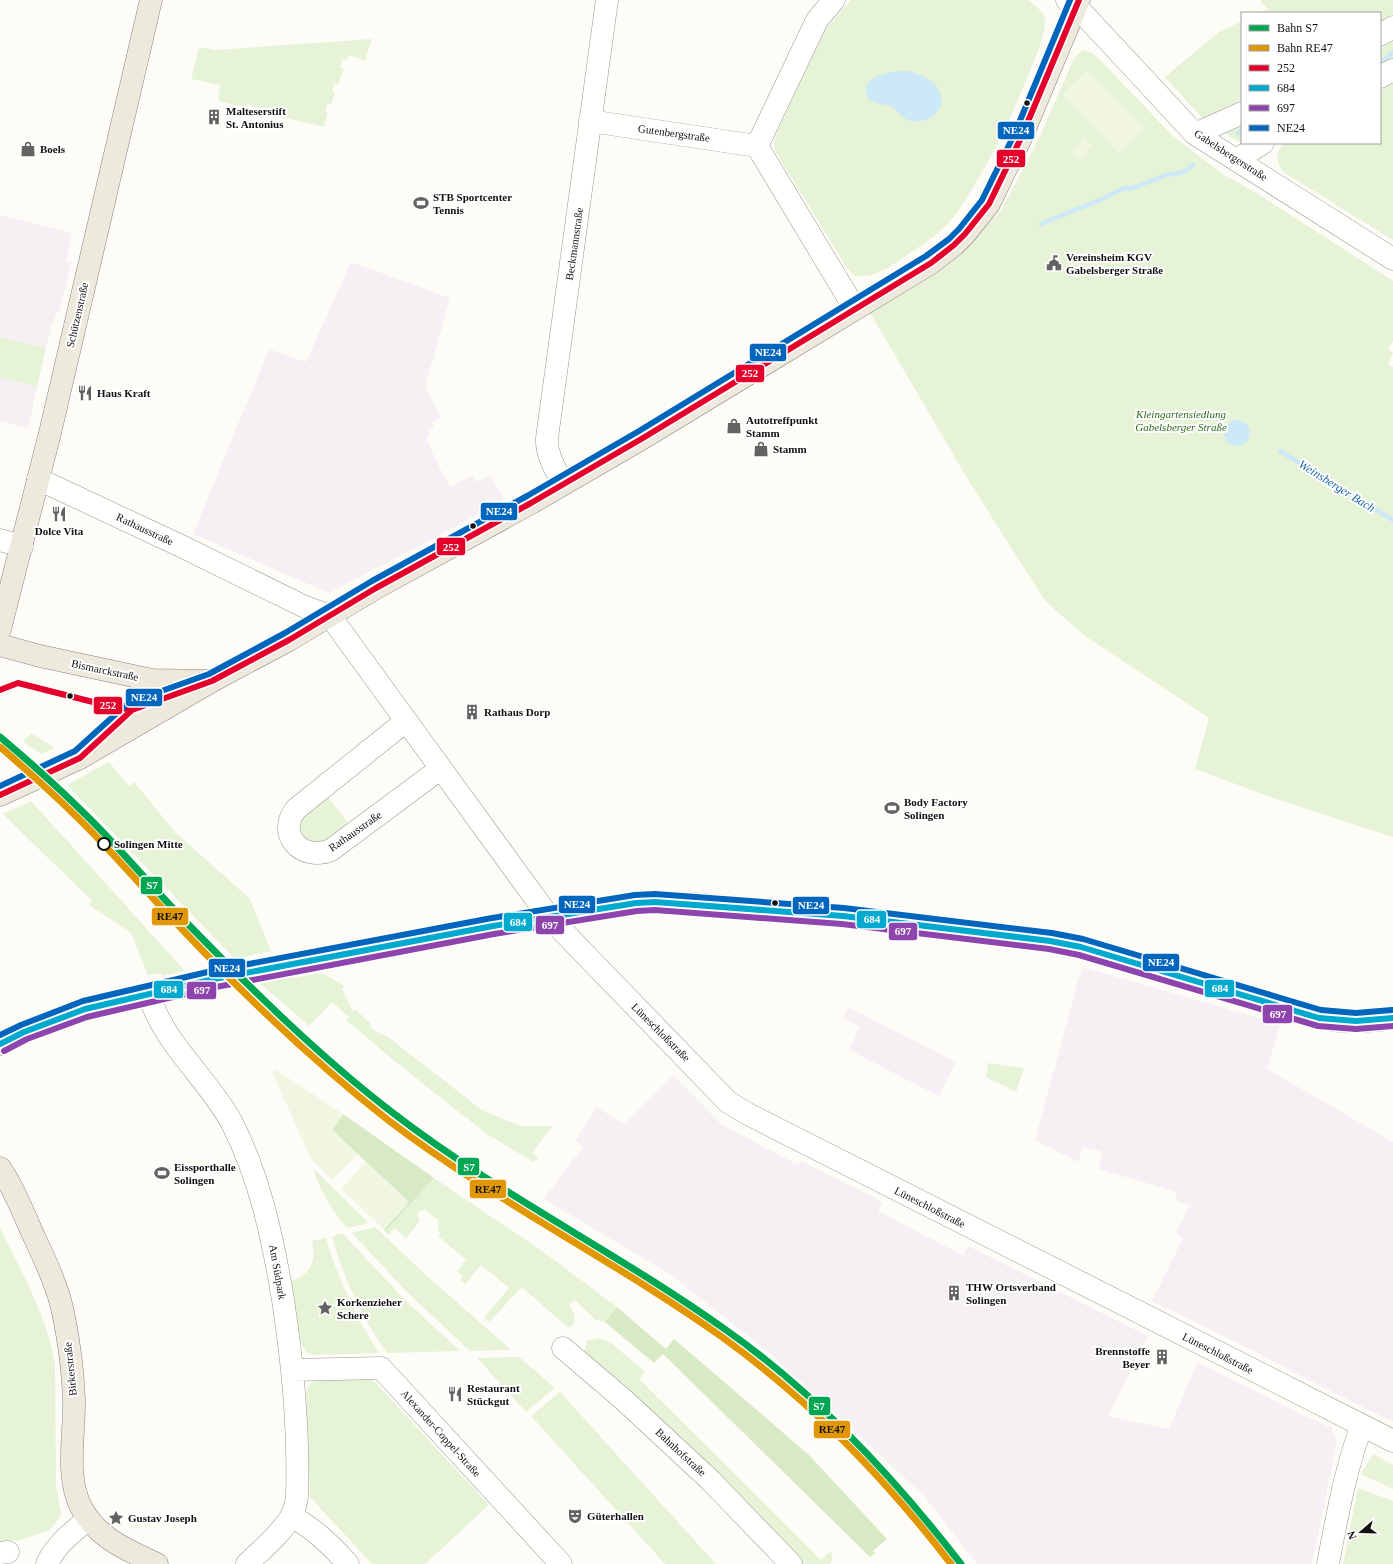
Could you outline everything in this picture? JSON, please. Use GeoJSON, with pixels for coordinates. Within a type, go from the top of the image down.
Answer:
{"type":"FeatureCollection","features":[{"type":"Feature","properties":{"kind":"main road","name":"Schützenstraße"},"geometry":{"type":"LineString","coordinates":[[0,629],[22,546],[151,0]]}},
{"type":"Feature","properties":{"kind":"main road","name":"Bismarckstraße"},"geometry":{"type":"LineString","coordinates":[[0,796],[80,758],[212,681],[289,640],[376,588],[564,484],[643,438],[918,271],[942,254],[965,234],[989,204],[1018,144],[1074,2]]}},
{"type":"Feature","properties":{"kind":"main road","name":"Bismarckstraße"},"geometry":{"type":"LineString","coordinates":[[0,646],[152,680],[212,681]]}},
{"type":"Feature","properties":{"kind":"main road"},"geometry":{"type":"LineString","coordinates":[[0,1044],[24,1032],[85,1009],[275,966],[610,906],[655,902],[843,916],[1050,941],[1081,947],[1320,1018],[1355,1022],[1393,1018]]}},
{"type":"Feature","properties":{"kind":"main road","name":"Birkerstraße"},"geometry":{"type":"LineString","coordinates":[[0,1168],[7,1178],[27,1220],[48,1269],[62,1311],[73,1378],[74,1401],[72,1472],[76,1497],[96,1530],[113,1542],[157,1564]]}},
{"type":"Feature","properties":{"kind":"street","name":"Beckmannstraße"},"geometry":{"type":"LineString","coordinates":[[564,484],[551,458],[547,438],[607,0]]}},
{"type":"Feature","properties":{"kind":"street"},"geometry":{"type":"LineString","coordinates":[[834,0],[817,20],[757,146],[855,309]]}},
{"type":"Feature","properties":{"kind":"street","name":"Gabelsbergerstraße"},"geometry":{"type":"LineString","coordinates":[[1074,2],[1196,134],[1393,258]]}},
{"type":"Feature","properties":{"kind":"street"},"geometry":{"type":"LineString","coordinates":[[1381,34],[1393,27]]}},
{"type":"Feature","properties":{"kind":"street"},"geometry":{"type":"LineString","coordinates":[[1381,77],[1393,70]]}},
{"type":"Feature","properties":{"kind":"street"},"geometry":{"type":"LineString","coordinates":[[1196,134],[1241,113]]}},
{"type":"Feature","properties":{"kind":"street","name":"Gutenbergstraße"},"geometry":{"type":"LineString","coordinates":[[590,121],[757,146]]}},
{"type":"Feature","properties":{"kind":"street"},"geometry":{"type":"LineString","coordinates":[[1236,160],[1261,144]]}},
{"type":"Feature","properties":{"kind":"street","name":"Rathausstraße"},"geometry":{"type":"LineString","coordinates":[[38,479],[179,545],[303,606],[330,616]]}},
{"type":"Feature","properties":{"kind":"street"},"geometry":{"type":"LineString","coordinates":[[0,540],[22,546]]}},
{"type":"Feature","properties":{"kind":"street"},"geometry":{"type":"LineString","coordinates":[[330,616],[550,917]]}},
{"type":"Feature","properties":{"kind":"street","name":"Rathausstraße"},"geometry":{"type":"LineString","coordinates":[[406,721],[296,809],[288,825],[290,837],[294,844],[310,853],[321,853],[331,850],[440,768]]}},
{"type":"Feature","properties":{"kind":"street","name":"Lüneschloßstraße"},"geometry":{"type":"LineString","coordinates":[[550,917],[624,996],[728,1102],[737,1108],[1393,1441]]}},
{"type":"Feature","properties":{"kind":"street","name":"Am Südpark"},"geometry":{"type":"LineString","coordinates":[[148,994],[166,1033],[223,1106],[249,1162],[262,1202],[274,1248],[293,1370],[297,1481],[296,1502],[292,1516],[282,1529],[247,1564]]}},
{"type":"Feature","properties":{"kind":"street","name":"Bahnhofstraße"},"geometry":{"type":"LineString","coordinates":[[563,1348],[624,1400],[710,1480],[791,1564]]}},
{"type":"Feature","properties":{"kind":"street","name":"Alexander-Coppel-Straße"},"geometry":{"type":"LineString","coordinates":[[293,1370],[381,1368],[561,1564]]}},
{"type":"Feature","properties":{"kind":"street"},"geometry":{"type":"LineString","coordinates":[[1328,1564],[1341,1499],[1362,1425]]}},
{"type":"Feature","properties":{"kind":"street"},"geometry":{"type":"LineString","coordinates":[[292,1516],[310,1527],[328,1542],[348,1564]]}},
{"type":"Feature","properties":{"kind":"street"},"geometry":{"type":"LineString","coordinates":[[47,1564],[51,1555],[66,1538],[88,1519]]}},
{"type":"Feature","properties":{"kind":"shaded area"},"geometry":{"type":"Polygon","coordinates":[[[0,215],[72,233],[66,261],[72,262],[59,313],[56,313],[54,321],[52,321],[28,428],[0,421],[0,215]]]}},
{"type":"Feature","properties":{"kind":"shaded area"},"geometry":{"type":"Polygon","coordinates":[[[351,262],[450,298],[425,387],[441,418],[432,422],[434,427],[428,430],[429,435],[426,437],[435,459],[450,487],[473,475],[477,482],[490,475],[504,499],[453,528],[329,593],[193,534],[269,349],[306,362],[351,262]]]}},
{"type":"Feature","properties":{"kind":"shaded area"},"geometry":{"type":"Polygon","coordinates":[[[1082,967],[1280,1024],[1267,1069],[1393,1142],[1393,1422],[1152,1301],[1183,1238],[1176,1233],[1190,1205],[1175,1200],[1177,1192],[1099,1169],[1103,1152],[1083,1147],[1078,1162],[1035,1140],[1082,967]]]}},
{"type":"Feature","properties":{"kind":"shaded area"},"geometry":{"type":"Polygon","coordinates":[[[848,1007],[956,1062],[939,1096],[849,1050],[860,1027],[843,1018],[848,1007]]]}},
{"type":"Feature","properties":{"kind":"shaded area"},"geometry":{"type":"Polygon","coordinates":[[[673,1075],[722,1125],[798,1165],[801,1161],[883,1202],[878,1211],[963,1255],[968,1246],[1148,1336],[1108,1416],[1169,1429],[1197,1362],[1332,1428],[1337,1442],[1312,1564],[977,1564],[924,1496],[772,1355],[671,1275],[544,1199],[583,1147],[575,1140],[596,1107],[624,1124],[673,1075]]]}},
{"type":"Feature","properties":{"kind":"green space"},"geometry":{"type":"Polygon","coordinates":[[[851,0],[1028,0],[1041,11],[1045,20],[1044,32],[1039,49],[1009,121],[988,162],[958,212],[948,224],[927,242],[887,268],[875,274],[862,276],[855,276],[847,268],[775,151],[774,141],[824,31],[851,0]]]}},
{"type":"Feature","properties":{"kind":"green space"},"geometry":{"type":"Polygon","coordinates":[[[1260,0],[1393,0],[1393,14],[1381,21],[1381,12],[1262,12],[1268,9],[1260,0]]]}},
{"type":"Feature","properties":{"kind":"green space"},"geometry":{"type":"Polygon","coordinates":[[[1241,21],[1241,100],[1203,119],[1165,77],[1219,32],[1241,21]]]}},
{"type":"Feature","properties":{"kind":"green space"},"geometry":{"type":"Polygon","coordinates":[[[372,39],[365,61],[349,55],[347,60],[343,59],[340,67],[344,69],[338,84],[335,83],[332,91],[335,92],[331,105],[327,104],[325,112],[328,113],[324,127],[257,111],[258,107],[247,104],[246,108],[218,101],[220,85],[191,79],[199,47],[215,50],[372,39]]]}},
{"type":"Feature","properties":{"kind":"green space"},"geometry":{"type":"Polygon","coordinates":[[[1393,41],[1393,64],[1381,71],[1381,48],[1393,41]]]}},
{"type":"Feature","properties":{"kind":"green space","name":"Kleingartensiedlung Gabelsberger Straße"},"geometry":{"type":"Polygon","coordinates":[[[1084,50],[1092,53],[1105,65],[1172,135],[1221,173],[1258,194],[1393,281],[1393,341],[1388,348],[1393,353],[1388,364],[1393,367],[1393,837],[1279,800],[1195,769],[1209,718],[1085,636],[1045,601],[970,483],[869,311],[956,254],[1001,211],[1041,134],[1074,58],[1084,50]]]}},
{"type":"Feature","properties":{"kind":"green space"},"geometry":{"type":"Polygon","coordinates":[[[1087,70],[1144,129],[1119,153],[1062,94],[1087,70]]]}},
{"type":"Feature","properties":{"kind":"green space"},"geometry":{"type":"Polygon","coordinates":[[[1393,83],[1393,240],[1283,172],[1278,160],[1279,149],[1283,144],[1381,144],[1381,90],[1393,83]]]}},
{"type":"Feature","properties":{"kind":"green space"},"geometry":{"type":"Polygon","coordinates":[[[1241,121],[1241,143],[1220,131],[1241,121]]]}},
{"type":"Feature","properties":{"kind":"green space"},"geometry":{"type":"Polygon","coordinates":[[[1084,139],[1092,145],[1080,160],[1072,154],[1084,139]]]}},
{"type":"Feature","properties":{"kind":"green space"},"geometry":{"type":"Polygon","coordinates":[[[0,337],[46,348],[37,386],[0,378],[0,337]]]}},
{"type":"Feature","properties":{"kind":"green space"},"geometry":{"type":"Polygon","coordinates":[[[31,733],[55,748],[41,754],[23,742],[31,733]]]}},
{"type":"Feature","properties":{"kind":"green space"},"geometry":{"type":"Polygon","coordinates":[[[109,762],[129,786],[134,782],[176,833],[250,899],[271,951],[235,959],[67,785],[109,762]]]}},
{"type":"Feature","properties":{"kind":"green space"},"geometry":{"type":"Polygon","coordinates":[[[324,792],[352,828],[315,850],[293,825],[324,792]]]}},
{"type":"Feature","properties":{"kind":"green space"},"geometry":{"type":"Polygon","coordinates":[[[31,801],[185,971],[162,976],[161,973],[148,975],[131,933],[89,905],[92,901],[3,814],[31,801]]]}},
{"type":"Feature","properties":{"kind":"green space"},"geometry":{"type":"Polygon","coordinates":[[[323,973],[346,987],[342,989],[353,1011],[356,1010],[372,1025],[370,1028],[388,1037],[482,1110],[520,1126],[552,1126],[532,1153],[539,1158],[533,1162],[484,1132],[346,1020],[349,1017],[332,1002],[309,1026],[261,984],[323,973]]]}},
{"type":"Feature","properties":{"kind":"green space"},"geometry":{"type":"Polygon","coordinates":[[[988,1063],[1024,1068],[1016,1092],[986,1077],[988,1063]]]}},
{"type":"Feature","properties":{"kind":"green space"},"geometry":{"type":"Polygon","coordinates":[[[276,1070],[343,1114],[332,1130],[358,1154],[332,1180],[311,1159],[272,1072],[276,1070]]]}},
{"type":"Feature","properties":{"kind":"green space"},"geometry":{"type":"Polygon","coordinates":[[[343,1114],[434,1178],[385,1232],[384,1229],[409,1202],[332,1130],[343,1114]]]}},
{"type":"Feature","properties":{"kind":"green space"},"geometry":{"type":"Polygon","coordinates":[[[366,1162],[409,1202],[384,1229],[341,1189],[366,1162]]]}},
{"type":"Feature","properties":{"kind":"green space"},"geometry":{"type":"Polygon","coordinates":[[[313,1168],[369,1223],[347,1228],[327,1200],[313,1168]]]}},
{"type":"Feature","properties":{"kind":"green space"},"geometry":{"type":"Polygon","coordinates":[[[434,1178],[538,1248],[617,1307],[605,1322],[596,1320],[575,1300],[569,1304],[574,1314],[575,1323],[568,1328],[522,1287],[489,1322],[484,1318],[509,1288],[481,1265],[465,1284],[460,1280],[463,1276],[457,1271],[466,1260],[438,1236],[440,1233],[438,1231],[438,1220],[425,1210],[421,1210],[417,1214],[420,1221],[406,1238],[394,1228],[389,1235],[385,1232],[434,1178]]]}},
{"type":"Feature","properties":{"kind":"green space"},"geometry":{"type":"Polygon","coordinates":[[[0,1227],[46,1328],[55,1363],[56,1487],[61,1512],[55,1524],[48,1531],[20,1540],[0,1541],[0,1227]]]}},
{"type":"Feature","properties":{"kind":"green space"},"geometry":{"type":"Polygon","coordinates":[[[375,1227],[427,1276],[511,1350],[470,1351],[406,1291],[352,1233],[375,1227]]]}},
{"type":"Feature","properties":{"kind":"green space"},"geometry":{"type":"Polygon","coordinates":[[[338,1234],[343,1234],[408,1303],[460,1351],[387,1353],[362,1312],[348,1283],[332,1237],[338,1234]]]}},
{"type":"Feature","properties":{"kind":"green space"},"geometry":{"type":"Polygon","coordinates":[[[326,1238],[348,1297],[379,1353],[314,1355],[306,1352],[301,1344],[290,1281],[303,1275],[311,1266],[313,1261],[312,1241],[326,1238]]]}},
{"type":"Feature","properties":{"kind":"green space"},"geometry":{"type":"Polygon","coordinates":[[[617,1307],[666,1349],[674,1339],[809,1455],[887,1539],[873,1551],[875,1553],[870,1557],[663,1354],[654,1363],[605,1322],[617,1307]]]}},
{"type":"Feature","properties":{"kind":"green space"},"geometry":{"type":"Polygon","coordinates":[[[598,1338],[610,1342],[645,1372],[639,1379],[821,1560],[831,1551],[833,1560],[830,1564],[802,1564],[584,1352],[587,1341],[598,1338]]]}},
{"type":"Feature","properties":{"kind":"green space"},"geometry":{"type":"Polygon","coordinates":[[[519,1357],[555,1388],[526,1412],[477,1358],[519,1357]]]}},
{"type":"Feature","properties":{"kind":"green space"},"geometry":{"type":"Polygon","coordinates":[[[371,1378],[489,1505],[425,1564],[372,1564],[310,1497],[306,1393],[309,1386],[318,1379],[371,1378]]]}},
{"type":"Feature","properties":{"kind":"green space"},"geometry":{"type":"Polygon","coordinates":[[[560,1392],[716,1564],[665,1564],[531,1416],[560,1392]]]}},
{"type":"Feature","properties":{"kind":"green space"},"geometry":{"type":"Polygon","coordinates":[[[1373,1454],[1393,1465],[1393,1489],[1361,1474],[1373,1454]]]}},
{"type":"Feature","properties":{"kind":"green space"},"geometry":{"type":"Polygon","coordinates":[[[1358,1488],[1393,1501],[1393,1564],[1343,1564],[1358,1488]]]}},
{"type":"Feature","properties":{"kind":"water"},"geometry":{"type":"Polygon","coordinates":[[[908,71],[931,81],[941,94],[942,101],[940,107],[933,117],[927,120],[908,120],[893,107],[869,100],[866,93],[866,87],[869,82],[878,76],[891,72],[908,71]]]}},
{"type":"Feature","properties":{"kind":"water"},"geometry":{"type":"Polygon","coordinates":[[[1237,420],[1246,424],[1250,433],[1246,442],[1237,446],[1228,442],[1224,433],[1228,424],[1237,420]]]}},
{"type":"Feature","properties":{"kind":"waterway"},"geometry":{"type":"LineString","coordinates":[[1381,63],[1393,52]]}},
{"type":"Feature","properties":{"kind":"waterway"},"geometry":{"type":"LineString","coordinates":[[1041,224],[1102,199],[1122,189],[1133,188],[1166,175],[1184,172],[1193,165]]}},
{"type":"Feature","properties":{"kind":"waterway","name":"Weinsberger Bach"},"geometry":{"type":"LineString","coordinates":[[1280,451],[1393,520]]}},
{"type":"Feature","properties":{"kind":"rail line","name":"S7"},"geometry":{"type":"LineString","coordinates":[[0,737],[79,808],[235,972],[339,1069],[393,1113],[433,1142],[516,1197],[685,1302],[726,1330],[792,1381],[881,1468],[961,1564]]}},
{"type":"Feature","properties":{"kind":"rail line","name":"RE47"},"geometry":{"type":"LineString","coordinates":[[0,747],[74,814],[204,952],[280,1027],[333,1075],[388,1120],[428,1149],[512,1204],[681,1309],[755,1362],[786,1387],[845,1442],[900,1501],[951,1564]]}},
{"type":"Feature","properties":{"kind":"transit line","name":"NE24"},"geometry":{"type":"LineString","coordinates":[[0,786],[75,751],[128,703],[209,674],[285,633],[372,581],[527,496],[639,431],[926,256],[949,239],[982,200],[1014,135],[1070,0]]}},
{"type":"Feature","properties":{"kind":"transit line","name":"252"},"geometry":{"type":"LineString","coordinates":[[0,795],[80,758],[132,710],[212,681],[289,640],[376,588],[531,503],[643,438],[931,263],[954,245],[965,234],[989,204],[1021,138],[1079,0]]}},
{"type":"Feature","properties":{"kind":"transit line","name":"252"},"geometry":{"type":"LineString","coordinates":[[0,690],[18,683],[93,702],[132,710],[158,700]]}},
{"type":"Feature","properties":{"kind":"transit line","name":"NE24"},"geometry":{"type":"LineString","coordinates":[[0,1035],[21,1025],[83,1001],[212,971],[492,918],[635,895],[655,894],[844,908],[1052,933],[1083,939],[1321,1010],[1356,1013],[1392,1010]]}},
{"type":"Feature","properties":{"kind":"transit line","name":"684"},"geometry":{"type":"LineString","coordinates":[[0,1044],[24,1032],[85,1009],[214,979],[493,926],[636,903],[655,902],[843,916],[1050,941],[1081,947],[1319,1018],[1356,1021],[1393,1018]]}},
{"type":"Feature","properties":{"kind":"transit line","name":"697"},"geometry":{"type":"LineString","coordinates":[[4,1051],[27,1039],[87,1017],[216,987],[494,934],[637,911],[655,910],[842,924],[1049,949],[1079,955],[1318,1026],[1356,1029],[1393,1026]]}},
{"type":"Feature","properties":{"kind":"place","name":"Malteserstift St. Antonius"},"geometry":{"type":"Point","coordinates":[214,117]}},
{"type":"Feature","properties":{"kind":"place","name":"Boels"},"geometry":{"type":"Point","coordinates":[28,149]}},
{"type":"Feature","properties":{"kind":"place","name":"STB Sportcenter Tennis"},"geometry":{"type":"Point","coordinates":[421,203]}},
{"type":"Feature","properties":{"kind":"place","name":"Vereinsheim KGV Gabelsberger Straße"},"geometry":{"type":"Point","coordinates":[1054,263]}},
{"type":"Feature","properties":{"kind":"place","name":"Haus Kraft"},"geometry":{"type":"Point","coordinates":[85,393]}},
{"type":"Feature","properties":{"kind":"place","name":"Autotreffpunkt Stamm"},"geometry":{"type":"Point","coordinates":[734,426]}},
{"type":"Feature","properties":{"kind":"place","name":"Stamm"},"geometry":{"type":"Point","coordinates":[761,449]}},
{"type":"Feature","properties":{"kind":"place","name":"Dolce Vita"},"geometry":{"type":"Point","coordinates":[59,514]}},
{"type":"Feature","properties":{"kind":"place","name":"Rathaus Dorp"},"geometry":{"type":"Point","coordinates":[472,712]}},
{"type":"Feature","properties":{"kind":"place","name":"Body Factory Solingen"},"geometry":{"type":"Point","coordinates":[892,808]}},
{"type":"Feature","properties":{"kind":"place","name":"Solingen Mitte"},"geometry":{"type":"Point","coordinates":[104,844]}},
{"type":"Feature","properties":{"kind":"place","name":"Eissporthalle Solingen"},"geometry":{"type":"Point","coordinates":[162,1173]}},
{"type":"Feature","properties":{"kind":"place","name":"THW Ortsverband Solingen"},"geometry":{"type":"Point","coordinates":[954,1293]}},
{"type":"Feature","properties":{"kind":"place","name":"Korkenzieher Schere"},"geometry":{"type":"Point","coordinates":[325,1308]}},
{"type":"Feature","properties":{"kind":"place","name":"Brennstoffe Beyer"},"geometry":{"type":"Point","coordinates":[1162,1357]}},
{"type":"Feature","properties":{"kind":"place","name":"Restaurant Stückgut"},"geometry":{"type":"Point","coordinates":[455,1394]}},
{"type":"Feature","properties":{"kind":"place","name":"Güterhallen"},"geometry":{"type":"Point","coordinates":[575,1516]}},
{"type":"Feature","properties":{"kind":"place","name":"Gustav Joseph"},"geometry":{"type":"Point","coordinates":[116,1518]}}]}
